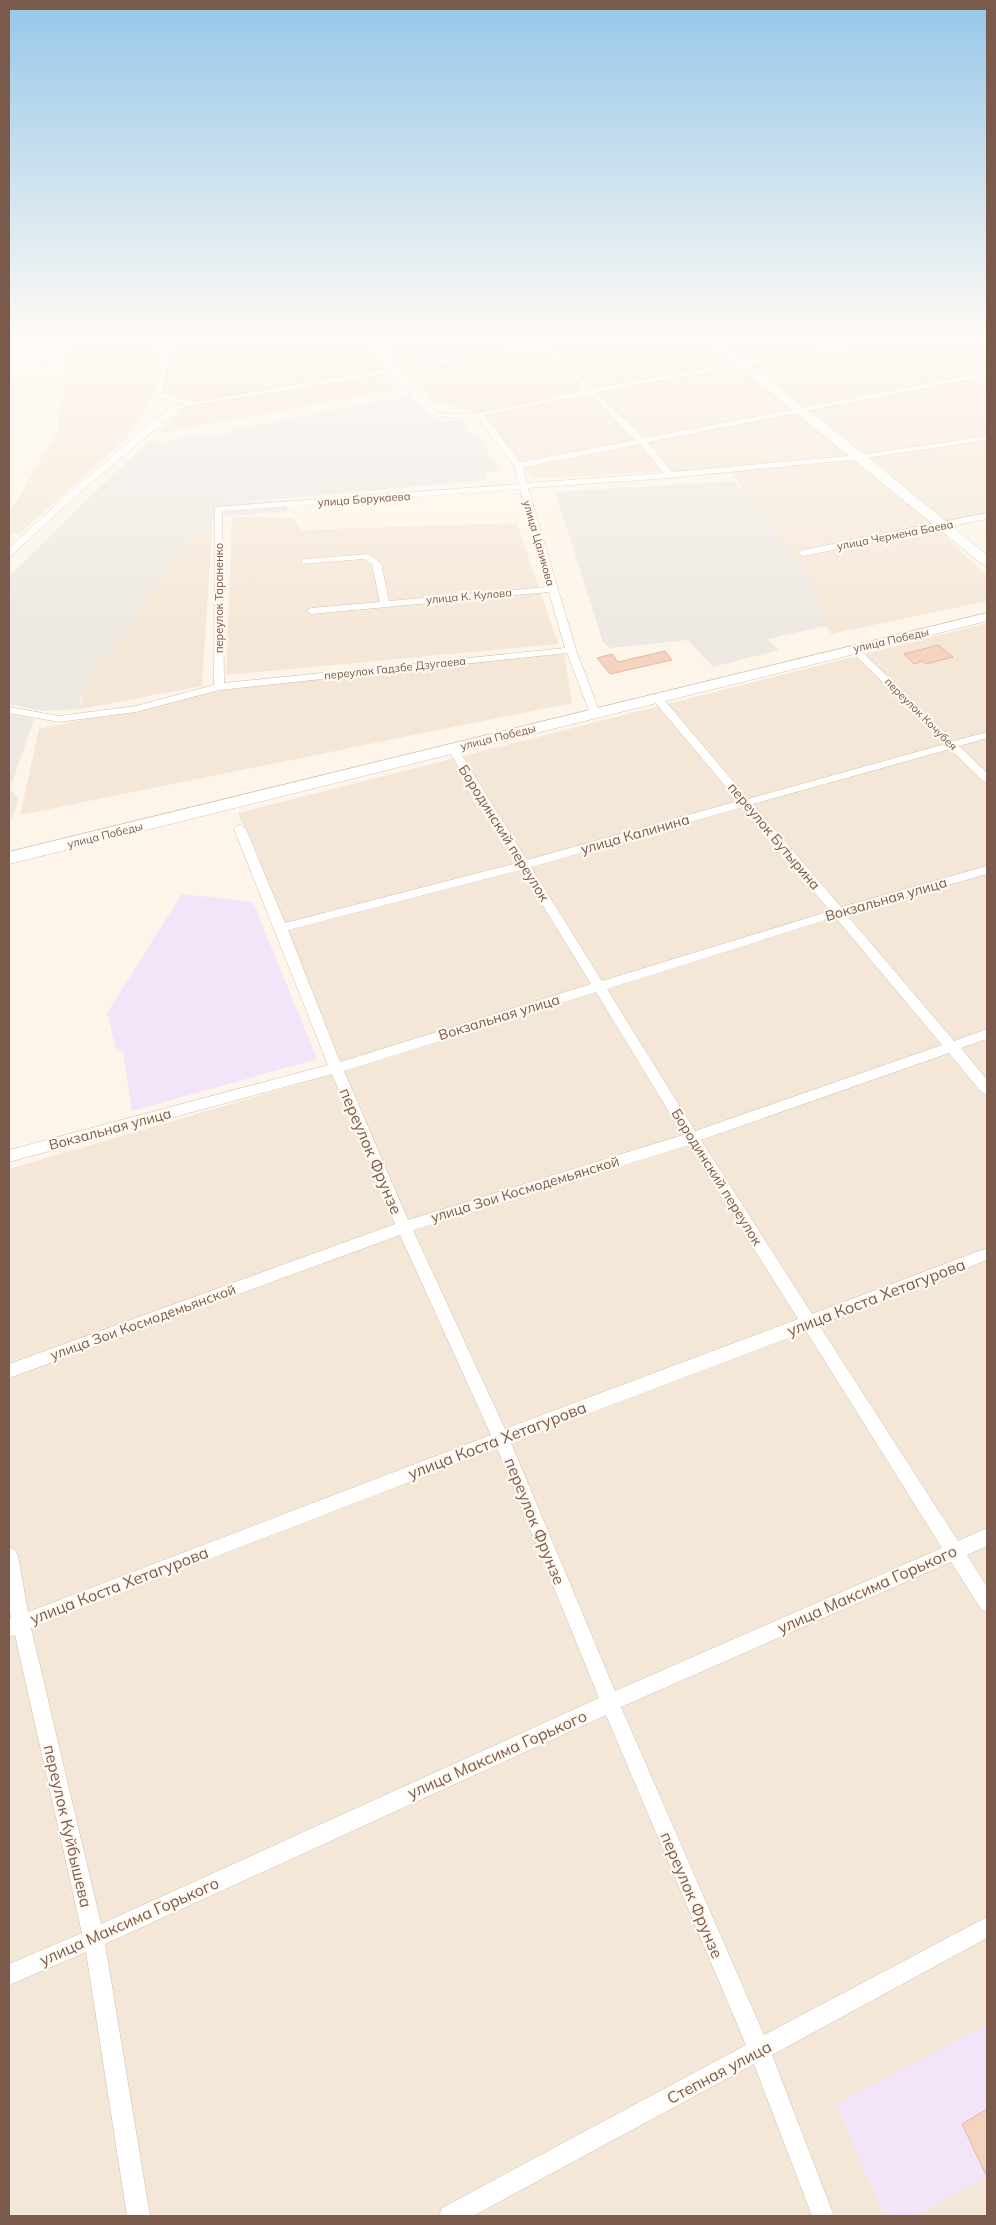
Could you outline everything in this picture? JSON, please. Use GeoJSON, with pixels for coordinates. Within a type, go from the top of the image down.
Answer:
{"type":"FeatureCollection","features":[{"type":"Feature","properties":{"kind":"main road"},"geometry":{"type":"LineString","coordinates":[[833,436],[987,561]]}},
{"type":"Feature","properties":{"kind":"main road","name":"улица Победы"},"geometry":{"type":"LineString","coordinates":[[9,858],[987,617]]}},
{"type":"Feature","properties":{"kind":"street"},"geometry":{"type":"LineString","coordinates":[[10,552],[40,522],[141,436]]}},
{"type":"Feature","properties":{"kind":"street","name":"улица Цаликова"},"geometry":{"type":"LineString","coordinates":[[496,436],[518,465],[552,589],[571,650],[595,713]]}},
{"type":"Feature","properties":{"kind":"street"},"geometry":{"type":"LineString","coordinates":[[637,436],[670,475]]}},
{"type":"Feature","properties":{"kind":"street"},"geometry":{"type":"LineString","coordinates":[[518,465],[674,436]]}},
{"type":"Feature","properties":{"kind":"street","name":"улица Борукаева"},"geometry":{"type":"LineString","coordinates":[[218,510],[670,475],[860,457],[987,438]]}},
{"type":"Feature","properties":{"kind":"street","name":"переулок Тараненко"},"geometry":{"type":"LineString","coordinates":[[218,510],[219,686]]}},
{"type":"Feature","properties":{"kind":"street","name":"улица Чермена Баева"},"geometry":{"type":"LineString","coordinates":[[803,553],[987,516]]}},
{"type":"Feature","properties":{"kind":"street"},"geometry":{"type":"LineString","coordinates":[[305,562],[366,556],[376,563],[386,604]]}},
{"type":"Feature","properties":{"kind":"street","name":"улица К. Кулова"},"geometry":{"type":"LineString","coordinates":[[311,610],[552,589]]}},
{"type":"Feature","properties":{"kind":"street","name":"переулок Кочубея"},"geometry":{"type":"LineString","coordinates":[[854,649],[987,779]]}},
{"type":"Feature","properties":{"kind":"street","name":"переулок Гадзбе Дзугаева"},"geometry":{"type":"LineString","coordinates":[[9,710],[59,719],[136,709],[219,686],[571,650]]}},
{"type":"Feature","properties":{"kind":"street","name":"переулок Бутырина"},"geometry":{"type":"LineString","coordinates":[[657,698],[987,1089]]}},
{"type":"Feature","properties":{"kind":"street","name":"улица Калинина"},"geometry":{"type":"LineString","coordinates":[[281,928],[524,865],[987,735]]}},
{"type":"Feature","properties":{"kind":"street","name":"Бородинский переулок"},"geometry":{"type":"LineString","coordinates":[[452,748],[692,1138],[987,1603]]}},
{"type":"Feature","properties":{"kind":"street","name":"переулок Фрунзе"},"geometry":{"type":"LineString","coordinates":[[240,829],[336,1068],[404,1227],[501,1438],[610,1703],[759,2050],[824,2216]]}},
{"type":"Feature","properties":{"kind":"street","name":"Вокзальная улица"},"geometry":{"type":"LineString","coordinates":[[9,1156],[336,1068],[839,912],[987,870]]}},
{"type":"Feature","properties":{"kind":"street","name":"улица Зои Космодемьянской"},"geometry":{"type":"LineString","coordinates":[[9,1371],[404,1227],[692,1138],[987,1034]]}},
{"type":"Feature","properties":{"kind":"street","name":"улица Коста Хетагурова"},"geometry":{"type":"LineString","coordinates":[[15,1626],[501,1438],[987,1254]]}},
{"type":"Feature","properties":{"kind":"street","name":"улица Максима Горького"},"geometry":{"type":"LineString","coordinates":[[9,1975],[610,1703],[987,1537]]}},
{"type":"Feature","properties":{"kind":"street","name":"переулок Куйбышева"},"geometry":{"type":"LineString","coordinates":[[9,1556],[15,1626],[94,1938],[138,2216]]}},
{"type":"Feature","properties":{"kind":"street","name":"Степная улица"},"geometry":{"type":"LineString","coordinates":[[450,2216],[987,1927]]}},
{"type":"Feature","properties":{"kind":"shaded area"},"geometry":{"type":"Polygon","coordinates":[[[54,436],[129,436],[20,533],[9,535],[9,514],[54,436]]]}},
{"type":"Feature","properties":{"kind":"shaded area"},"geometry":{"type":"Polygon","coordinates":[[[203,436],[480,436],[499,472],[484,473],[487,480],[221,504],[287,500],[287,511],[213,518],[212,531],[192,533],[107,658],[99,658],[80,700],[81,709],[43,711],[9,704],[9,576],[149,440],[166,443],[171,439],[203,436]]]}},
{"type":"Feature","properties":{"kind":"shaded area"},"geometry":{"type":"Polygon","coordinates":[[[494,436],[987,436],[987,512],[932,524],[987,576],[987,601],[831,634],[729,468],[534,479],[494,436]]]}},
{"type":"Feature","properties":{"kind":"shaded area"},"geometry":{"type":"Polygon","coordinates":[[[734,481],[803,566],[830,625],[767,639],[779,650],[713,667],[688,640],[610,648],[603,642],[555,492],[734,481]]]}},
{"type":"Feature","properties":{"kind":"shaded area"},"geometry":{"type":"Polygon","coordinates":[[[232,517],[293,518],[301,530],[517,523],[558,644],[226,675],[232,517]]]}},
{"type":"Feature","properties":{"kind":"shaded area"},"geometry":{"type":"Polygon","coordinates":[[[212,531],[202,686],[81,709],[82,696],[99,658],[107,658],[192,533],[212,531]]]}},
{"type":"Feature","properties":{"kind":"shaded area"},"geometry":{"type":"Polygon","coordinates":[[[987,623],[987,2216],[9,2216],[9,1169],[344,1071],[238,813],[987,623]]]}},
{"type":"Feature","properties":{"kind":"shaded area"},"geometry":{"type":"Polygon","coordinates":[[[564,653],[572,703],[20,815],[39,729],[224,690],[564,653]]]}},
{"type":"Feature","properties":{"kind":"shaded area"},"geometry":{"type":"Polygon","coordinates":[[[9,714],[34,719],[10,789],[19,799],[9,825],[9,714]]]}},
{"type":"Feature","properties":{"kind":"shaded area"},"geometry":{"type":"Polygon","coordinates":[[[182,894],[253,902],[317,1059],[132,1111],[123,1051],[117,1052],[107,1013],[182,894]]]}},
{"type":"Feature","properties":{"kind":"shaded area"},"geometry":{"type":"Polygon","coordinates":[[[987,2025],[987,2176],[916,2216],[884,2216],[836,2104],[987,2025]]]}},
{"type":"Feature","properties":{"kind":"building"},"geometry":{"type":"Polygon","coordinates":[[[938,645],[953,657],[926,664],[923,661],[914,664],[904,654],[938,645]]]}},
{"type":"Feature","properties":{"kind":"building"},"geometry":{"type":"Polygon","coordinates":[[[665,651],[672,660],[610,674],[597,658],[612,654],[618,662],[665,651]]]}},
{"type":"Feature","properties":{"kind":"building"},"geometry":{"type":"Polygon","coordinates":[[[987,2109],[987,2177],[962,2124],[987,2109]]]}}]}
